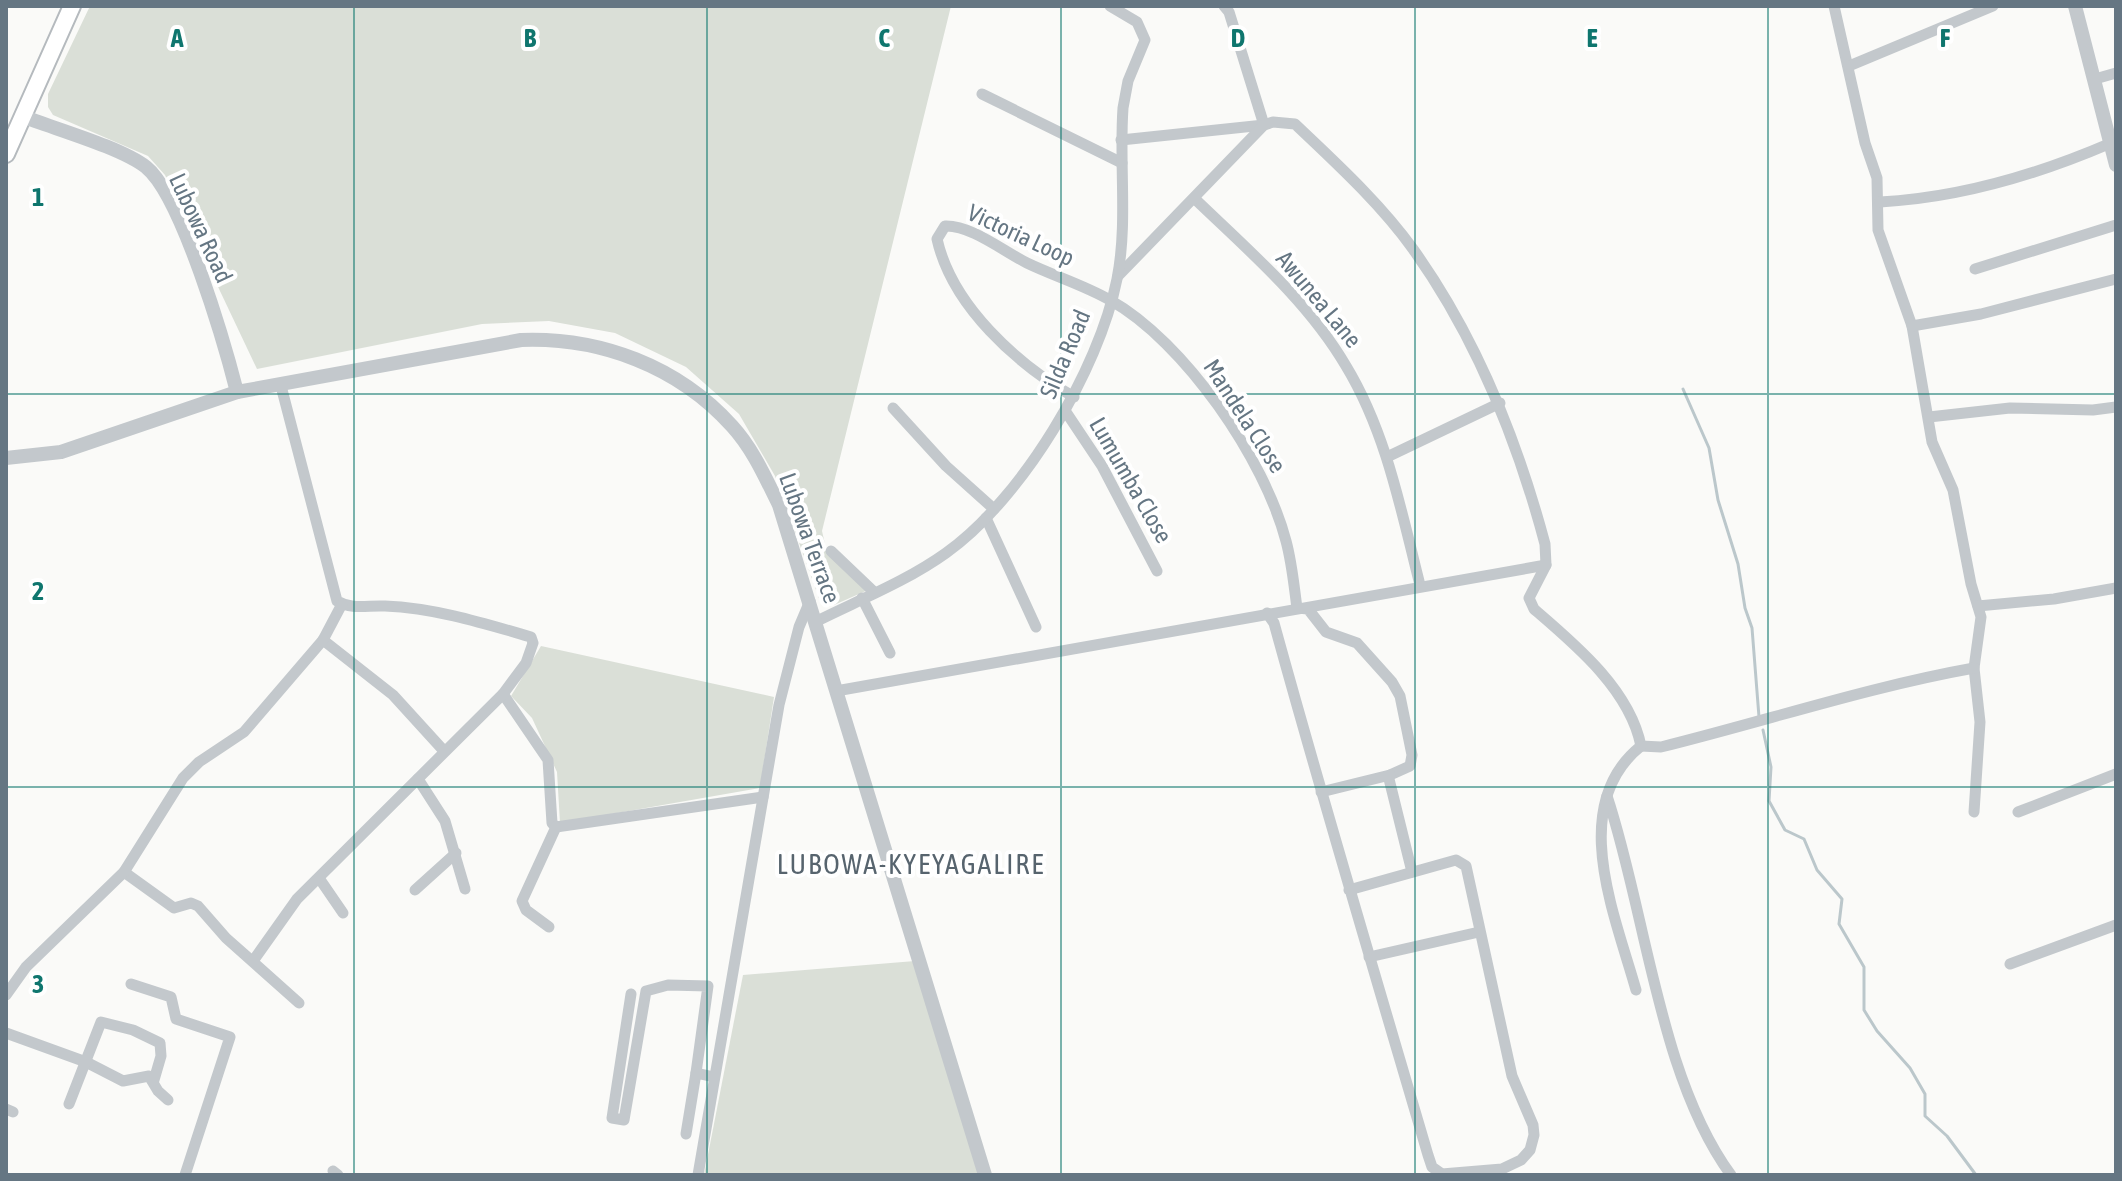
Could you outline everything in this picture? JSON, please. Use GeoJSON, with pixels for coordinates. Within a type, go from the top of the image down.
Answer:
{"type":"FeatureCollection","features":[{"type":"Feature","properties":{"kind":"main road"},"geometry":{"type":"LineString","coordinates":[[6,154],[72,6]]}},
{"type":"Feature","properties":{"kind":"street","name":"Silda Road"},"geometry":{"type":"LineString","coordinates":[[817,621],[933,562],[990,514],[1074,397],[1118,276],[1121,140],[1128,81],[1144,33],[1137,22],[1110,6]]}},
{"type":"Feature","properties":{"kind":"street"},"geometry":{"type":"LineString","coordinates":[[1224,6],[1229,12],[1264,125]]}},
{"type":"Feature","properties":{"kind":"street"},"geometry":{"type":"LineString","coordinates":[[1834,6],[1865,143],[1877,178],[1880,202],[1878,230],[1912,326],[1932,442],[1953,490],[1981,617],[1974,668],[1980,722],[1974,812]]}},
{"type":"Feature","properties":{"kind":"street"},"geometry":{"type":"LineString","coordinates":[[1849,66],[1993,6]]}},
{"type":"Feature","properties":{"kind":"street"},"geometry":{"type":"LineString","coordinates":[[2075,6],[2116,165]]}},
{"type":"Feature","properties":{"kind":"street"},"geometry":{"type":"LineString","coordinates":[[2095,79],[2116,73]]}},
{"type":"Feature","properties":{"kind":"street"},"geometry":{"type":"LineString","coordinates":[[982,94],[1122,163]]}},
{"type":"Feature","properties":{"kind":"street","name":"Lubowa Road"},"geometry":{"type":"LineString","coordinates":[[22,116],[131,159],[150,171],[203,279],[237,392]]}},
{"type":"Feature","properties":{"kind":"street"},"geometry":{"type":"LineString","coordinates":[[1121,140],[1283,121],[1295,124],[1412,248],[1500,403],[1542,532],[1546,565],[1530,592],[1534,609],[1589,659],[1612,688],[1635,722],[1641,746]]}},
{"type":"Feature","properties":{"kind":"street"},"geometry":{"type":"LineString","coordinates":[[1118,276],[1264,125]]}},
{"type":"Feature","properties":{"kind":"street"},"geometry":{"type":"LineString","coordinates":[[1880,202],[1923,200],[2030,174],[2111,143]]}},
{"type":"Feature","properties":{"kind":"street","name":"Awunea Lane"},"geometry":{"type":"LineString","coordinates":[[1195,199],[1258,259],[1333,344],[1360,391],[1387,457],[1420,585]]}},
{"type":"Feature","properties":{"kind":"street"},"geometry":{"type":"LineString","coordinates":[[1975,269],[2116,225]]}},
{"type":"Feature","properties":{"kind":"street","name":"Victoria Loop"},"geometry":{"type":"LineString","coordinates":[[1074,397],[1040,375],[977,314],[951,276],[940,250],[939,232],[945,226],[956,226],[1001,251],[1111,301]]}},
{"type":"Feature","properties":{"kind":"street"},"geometry":{"type":"LineString","coordinates":[[1912,326],[1981,314],[2116,279]]}},
{"type":"Feature","properties":{"kind":"street","name":"Mandela Close"},"geometry":{"type":"LineString","coordinates":[[1111,301],[1178,357],[1202,385],[1260,470],[1286,542],[1297,608]]}},
{"type":"Feature","properties":{"kind":"street","name":"Lubowa Terrace"},"geometry":{"type":"LineString","coordinates":[[6,458],[61,452],[237,392],[521,340],[558,339],[601,347],[674,378],[732,426],[759,463],[779,505],[985,1175]]}},
{"type":"Feature","properties":{"kind":"street"},"geometry":{"type":"LineString","coordinates":[[253,961],[297,899],[503,694],[526,663],[533,647],[531,637],[472,619],[422,610],[342,604],[334,595],[281,386]]}},
{"type":"Feature","properties":{"kind":"street"},"geometry":{"type":"LineString","coordinates":[[1387,457],[1500,403]]}},
{"type":"Feature","properties":{"kind":"street"},"geometry":{"type":"LineString","coordinates":[[1929,417],[2010,408],[2093,410],[2116,407]]}},
{"type":"Feature","properties":{"kind":"street"},"geometry":{"type":"LineString","coordinates":[[893,408],[990,514],[1036,627]]}},
{"type":"Feature","properties":{"kind":"street","name":"Lumumba Close"},"geometry":{"type":"LineString","coordinates":[[1066,412],[1102,466],[1157,571]]}},
{"type":"Feature","properties":{"kind":"street"},"geometry":{"type":"LineString","coordinates":[[831,551],[874,592]]}},
{"type":"Feature","properties":{"kind":"street"},"geometry":{"type":"LineString","coordinates":[[836,691],[1546,565]]}},
{"type":"Feature","properties":{"kind":"street"},"geometry":{"type":"LineString","coordinates":[[1978,606],[2054,599],[2116,588]]}},
{"type":"Feature","properties":{"kind":"street"},"geometry":{"type":"LineString","coordinates":[[862,598],[890,653]]}},
{"type":"Feature","properties":{"kind":"street"},"geometry":{"type":"LineString","coordinates":[[698,1175],[779,705],[799,627],[810,601]]}},
{"type":"Feature","properties":{"kind":"street"},"geometry":{"type":"LineString","coordinates":[[6,995],[10,981],[124,872],[183,778],[199,762],[239,738],[323,640],[342,604]]}},
{"type":"Feature","properties":{"kind":"street"},"geometry":{"type":"LineString","coordinates":[[1297,608],[1308,609],[1326,632],[1357,643],[1400,696],[1412,755],[1410,766],[1390,775],[1321,792]]}},
{"type":"Feature","properties":{"kind":"street"},"geometry":{"type":"LineString","coordinates":[[1267,613],[1274,623],[1349,890],[1432,1167],[1442,1174],[1502,1169],[1521,1160],[1530,1150],[1533,1125],[1512,1076],[1466,866],[1456,860],[1349,890]]}},
{"type":"Feature","properties":{"kind":"street"},"geometry":{"type":"LineString","coordinates":[[323,640],[393,695],[444,751]]}},
{"type":"Feature","properties":{"kind":"street"},"geometry":{"type":"LineString","coordinates":[[1636,990],[1601,850],[1600,823],[1607,796],[1625,761],[1641,746],[1661,747],[1788,716],[1856,694],[1974,668]]}},
{"type":"Feature","properties":{"kind":"street"},"geometry":{"type":"LineString","coordinates":[[503,694],[548,760],[552,823],[556,827]]}},
{"type":"Feature","properties":{"kind":"street"},"geometry":{"type":"LineString","coordinates":[[2018,812],[2028,805],[2116,774]]}},
{"type":"Feature","properties":{"kind":"street"},"geometry":{"type":"LineString","coordinates":[[1390,775],[1412,872]]}},
{"type":"Feature","properties":{"kind":"street"},"geometry":{"type":"LineString","coordinates":[[418,779],[445,821],[465,889]]}},
{"type":"Feature","properties":{"kind":"street"},"geometry":{"type":"LineString","coordinates":[[1607,796],[1628,858],[1660,1000],[1688,1097],[1709,1145],[1731,1175]]}},
{"type":"Feature","properties":{"kind":"street"},"geometry":{"type":"LineString","coordinates":[[556,827],[763,797]]}},
{"type":"Feature","properties":{"kind":"street"},"geometry":{"type":"LineString","coordinates":[[549,927],[526,910],[522,901],[556,827]]}},
{"type":"Feature","properties":{"kind":"street"},"geometry":{"type":"LineString","coordinates":[[415,890],[456,853]]}},
{"type":"Feature","properties":{"kind":"street"},"geometry":{"type":"LineString","coordinates":[[124,872],[174,908],[191,903],[198,906],[226,938],[299,1003]]}},
{"type":"Feature","properties":{"kind":"street"},"geometry":{"type":"LineString","coordinates":[[319,878],[343,913]]}},
{"type":"Feature","properties":{"kind":"street"},"geometry":{"type":"LineString","coordinates":[[2010,964],[2116,925]]}},
{"type":"Feature","properties":{"kind":"street"},"geometry":{"type":"LineString","coordinates":[[1369,957],[1479,932]]}},
{"type":"Feature","properties":{"kind":"street"},"geometry":{"type":"LineString","coordinates":[[131,984],[171,997],[176,1019],[230,1037],[185,1175]]}},
{"type":"Feature","properties":{"kind":"street"},"geometry":{"type":"LineString","coordinates":[[631,994],[612,1118],[624,1120],[646,991],[668,985],[708,986],[686,1134]]}},
{"type":"Feature","properties":{"kind":"street"},"geometry":{"type":"LineString","coordinates":[[69,1104],[99,1024],[104,1022],[160,1043],[161,1056],[154,1080],[158,1091],[168,1100]]}},
{"type":"Feature","properties":{"kind":"street"},"geometry":{"type":"LineString","coordinates":[[6,1033],[86,1062],[123,1081],[144,1075],[154,1080]]}},
{"type":"Feature","properties":{"kind":"street"},"geometry":{"type":"LineString","coordinates":[[696,1073],[714,1077]]}},
{"type":"Feature","properties":{"kind":"shaded area"},"geometry":{"type":"Polygon","coordinates":[[[90,6],[951,6],[822,531],[827,553],[868,590],[834,605],[820,601],[775,476],[739,414],[686,367],[615,333],[549,321],[482,324],[257,369],[165,175],[148,156],[53,115],[48,107],[48,94],[90,6]]]}},
{"type":"Feature","properties":{"kind":"shaded area"},"geometry":{"type":"Polygon","coordinates":[[[541,646],[774,697],[760,788],[560,823],[557,772],[532,718],[511,696],[541,646]]]}},
{"type":"Feature","properties":{"kind":"shaded area"},"geometry":{"type":"Polygon","coordinates":[[[915,961],[980,1175],[704,1175],[743,975],[915,961]]]}},
{"type":"Feature","properties":{"kind":"waterway"},"geometry":{"type":"LineString","coordinates":[[1683,389],[1709,448],[1718,500],[1738,564],[1745,608],[1752,628],[1759,717]]}},
{"type":"Feature","properties":{"kind":"waterway"},"geometry":{"type":"LineString","coordinates":[[1763,730],[1771,767],[1769,801],[1785,830],[1804,839],[1817,870],[1842,899],[1839,924],[1864,967],[1864,1010],[1877,1031],[1910,1068],[1925,1094],[1925,1116],[1947,1136],[1976,1175]]}},
{"type":"Feature","properties":{"kind":"district","name":"LUBOWA-KYEYAGALIRE"},"geometry":{"type":"Point","coordinates":[911,864]}}]}
